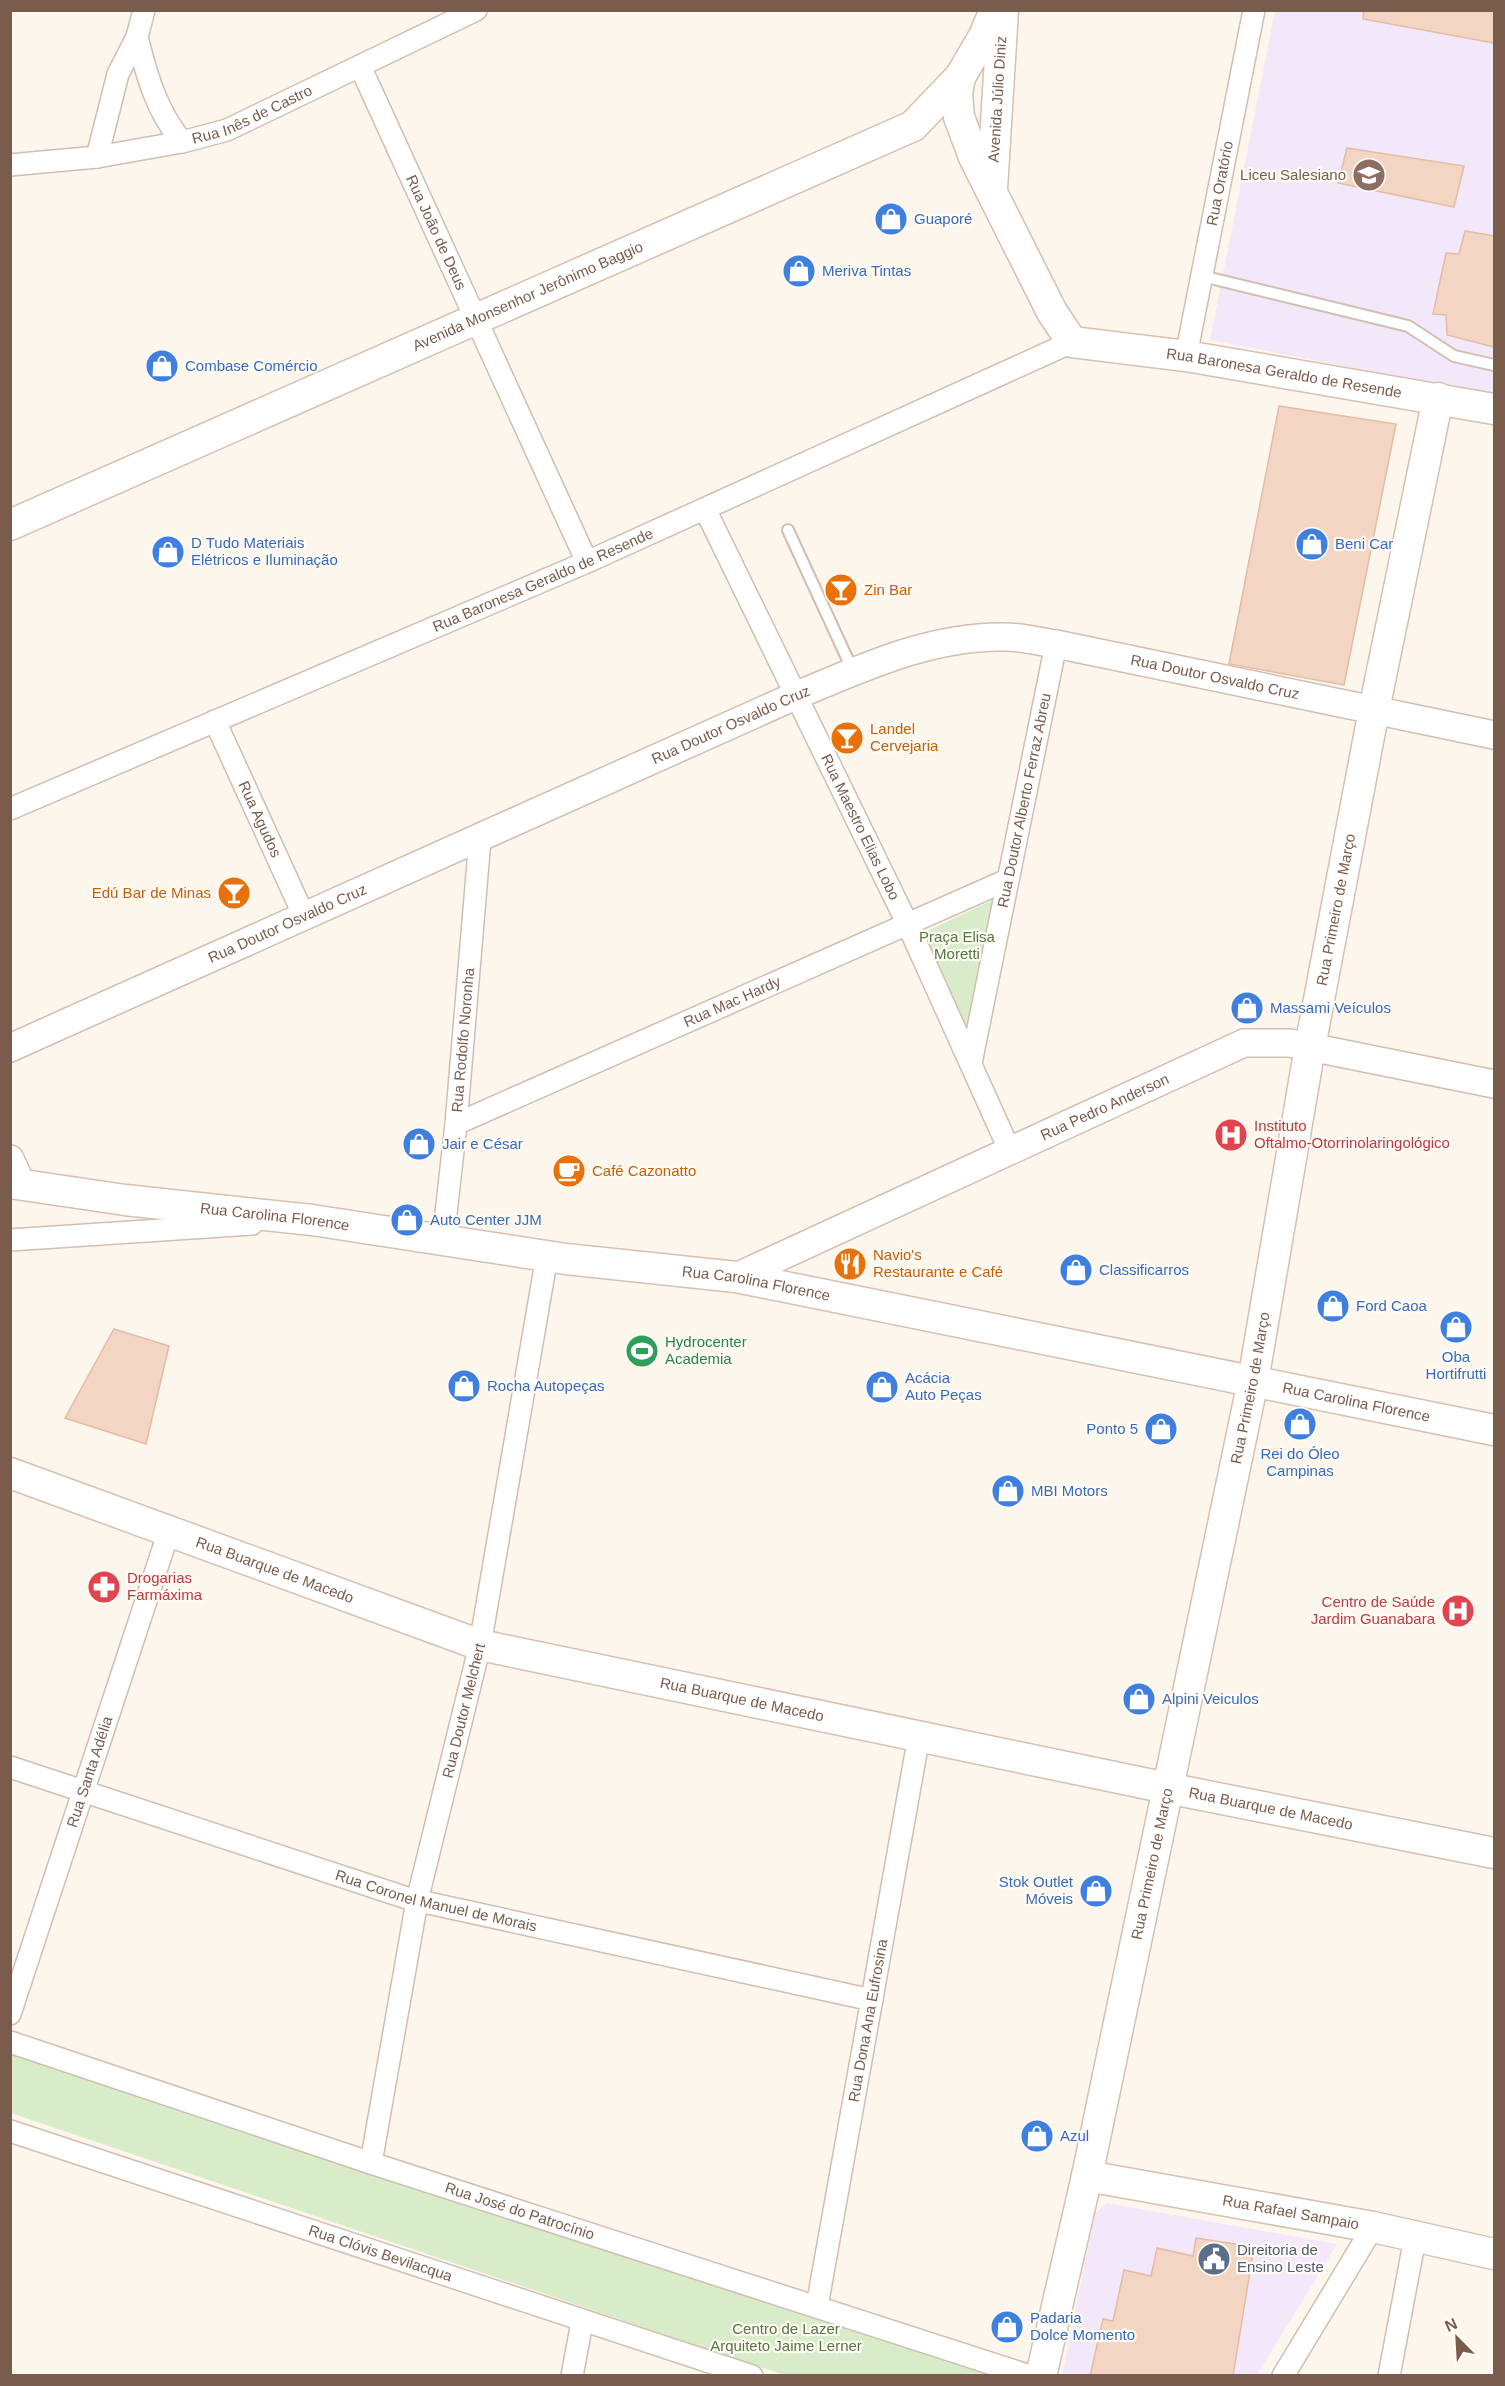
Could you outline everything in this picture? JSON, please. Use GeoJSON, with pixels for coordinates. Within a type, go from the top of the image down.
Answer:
{"type":"FeatureCollection","features":[{"type":"Feature","properties":{"kind":"main road","name":"Avenida Monsenhor Jerônimo Baggio"},"geometry":{"type":"LineString","coordinates":[[10,525],[914,126],[960,78],[984,36],[995,10]]}},
{"type":"Feature","properties":{"kind":"main road","name":"Avenida Júlio Diniz"},"geometry":{"type":"LineString","coordinates":[[992,189],[1004,10]]}},
{"type":"Feature","properties":{"kind":"main road"},"geometry":{"type":"LineString","coordinates":[[960,78],[957,94],[959,117],[974,157],[1052,312],[1072,342]]}},
{"type":"Feature","properties":{"kind":"main road"},"geometry":{"type":"LineString","coordinates":[[914,126],[949,135],[974,157]]}},
{"type":"Feature","properties":{"kind":"main road","name":"Rua Baronesa Geraldo de Resende"},"geometry":{"type":"LineString","coordinates":[[1072,342],[1186,356],[1494,409]]}},
{"type":"Feature","properties":{"kind":"main road","name":"Rua Primeiro de Março"},"geometry":{"type":"LineString","coordinates":[[1041,2376],[1087,2176],[1253,1382],[1310,1047],[1374,710],[1438,398]]}},
{"type":"Feature","properties":{"kind":"main road","name":"Rua Carolina Florence"},"geometry":{"type":"LineString","coordinates":[[14,1176],[125,1200],[312,1220],[547,1256],[736,1277],[1494,1430]]}},
{"type":"Feature","properties":{"kind":"main road","name":"Rua Buarque de Macedo"},"geometry":{"type":"LineString","coordinates":[[10,1473],[480,1646],[1167,1788],[1494,1852]]}},
{"type":"Feature","properties":{"kind":"main road","name":"Rua Rafael Sampaio"},"geometry":{"type":"LineString","coordinates":[[1087,2176],[1373,2227],[1494,2254]]}},
{"type":"Feature","properties":{"kind":"street"},"geometry":{"type":"LineString","coordinates":[[97,157],[118,74],[136,37],[144,10]]}},
{"type":"Feature","properties":{"kind":"street","name":"Rua Inês de Castro"},"geometry":{"type":"LineString","coordinates":[[10,165],[97,157],[182,142],[227,130],[476,10]]}},
{"type":"Feature","properties":{"kind":"street","name":"Rua Oratório"},"geometry":{"type":"LineString","coordinates":[[1186,356],[1254,10]]}},
{"type":"Feature","properties":{"kind":"street"},"geometry":{"type":"LineString","coordinates":[[136,37],[150,88],[166,123],[182,142]]}},
{"type":"Feature","properties":{"kind":"street","name":"Rua João de Deus"},"geometry":{"type":"LineString","coordinates":[[360,66],[586,562]]}},
{"type":"Feature","properties":{"kind":"street","name":"Rua Baronesa Geraldo de Resende"},"geometry":{"type":"LineString","coordinates":[[10,809],[586,562],[1072,342]]}},
{"type":"Feature","properties":{"kind":"street","name":"Rua Maestro Elias Lobo"},"geometry":{"type":"LineString","coordinates":[[705,509],[908,924],[1009,1149]]}},
{"type":"Feature","properties":{"kind":"street","name":"Rua Doutor Osvaldo Cruz"},"geometry":{"type":"LineString","coordinates":[[10,1048],[795,696],[891,657],[961,640],[1007,637],[1056,644],[1494,735]]}},
{"type":"Feature","properties":{"kind":"street","name":"Rua Doutor Alberto Ferraz Abreu"},"geometry":{"type":"LineString","coordinates":[[971,1063],[1056,644]]}},
{"type":"Feature","properties":{"kind":"street","name":"Rua Agudos"},"geometry":{"type":"LineString","coordinates":[[215,721],[304,916]]}},
{"type":"Feature","properties":{"kind":"street","name":"Rua Rodolfo Noronha"},"geometry":{"type":"LineString","coordinates":[[443,1240],[456,1124],[480,839]]}},
{"type":"Feature","properties":{"kind":"street","name":"Rua Mac Hardy"},"geometry":{"type":"LineString","coordinates":[[456,1124],[1007,880]]}},
{"type":"Feature","properties":{"kind":"street","name":"Rua Pedro Anderson"},"geometry":{"type":"LineString","coordinates":[[736,1277],[1009,1149],[1244,1043],[1290,1043],[1494,1084]]}},
{"type":"Feature","properties":{"kind":"street"},"geometry":{"type":"LineString","coordinates":[[10,1240],[312,1220]]}},
{"type":"Feature","properties":{"kind":"street","name":"Rua Doutor Melchert"},"geometry":{"type":"LineString","coordinates":[[371,2163],[417,1901],[480,1646],[547,1256]]}},
{"type":"Feature","properties":{"kind":"street","name":"Rua Santa Adélia"},"geometry":{"type":"LineString","coordinates":[[10,2014],[169,1531]]}},
{"type":"Feature","properties":{"kind":"street","name":"Rua Dona Ana Eufrosina"},"geometry":{"type":"LineString","coordinates":[[817,2306],[919,1736]]}},
{"type":"Feature","properties":{"kind":"street","name":"Rua Coronel Manuel de Morais"},"geometry":{"type":"LineString","coordinates":[[10,1767],[417,1901],[872,2000]]}},
{"type":"Feature","properties":{"kind":"street","name":"Rua José do Patrocínio"},"geometry":{"type":"LineString","coordinates":[[10,2042],[371,2163],[1030,2376]]}},
{"type":"Feature","properties":{"kind":"street","name":"Rua Clóvis Bevilacqua"},"geometry":{"type":"LineString","coordinates":[[10,2131],[582,2322],[752,2376]]}},
{"type":"Feature","properties":{"kind":"street"},"geometry":{"type":"LineString","coordinates":[[1283,2376],[1373,2227]]}},
{"type":"Feature","properties":{"kind":"street"},"geometry":{"type":"LineString","coordinates":[[1389,2376],[1415,2238]]}},
{"type":"Feature","properties":{"kind":"street"},"geometry":{"type":"LineString","coordinates":[[572,2376],[582,2322]]}},
{"type":"Feature","properties":{"kind":"lane"},"geometry":{"type":"LineString","coordinates":[[1202,276],[1408,326],[1454,356],[1494,365]]}},
{"type":"Feature","properties":{"kind":"lane"},"geometry":{"type":"LineString","coordinates":[[788,530],[854,671]]}},
{"type":"Feature","properties":{"kind":"shaded area","name":"Liceu Salesiano"},"geometry":{"type":"Polygon","coordinates":[[[1275,11],[1494,11],[1494,395],[1210,340],[1275,11]]]}},
{"type":"Feature","properties":{"kind":"shaded area"},"geometry":{"type":"Polygon","coordinates":[[[1107,2203],[1337,2244],[1257,2375],[1062,2376],[1095,2213],[1107,2203]]]}},
{"type":"Feature","properties":{"kind":"green space","name":"Praça Elisa Moretti"},"geometry":{"type":"Polygon","coordinates":[[[993,900],[966,1030],[923,933],[993,900]]]}},
{"type":"Feature","properties":{"kind":"green space","name":"Centro de Lazer Arquiteto Jaime Lerner"},"geometry":{"type":"Polygon","coordinates":[[[10,2054],[1030,2375],[784,2375],[11,2113],[10,2054]]]}},
{"type":"Feature","properties":{"kind":"building"},"geometry":{"type":"Polygon","coordinates":[[[1364,10],[1494,10],[1494,43],[1363,19],[1364,10]]]}},
{"type":"Feature","properties":{"kind":"building"},"geometry":{"type":"Polygon","coordinates":[[[1347,148],[1464,166],[1454,207],[1338,183],[1347,148]]]}},
{"type":"Feature","properties":{"kind":"building"},"geometry":{"type":"Polygon","coordinates":[[[1465,231],[1494,236],[1494,347],[1447,335],[1446,315],[1433,314],[1446,253],[1459,254],[1465,231]]]}},
{"type":"Feature","properties":{"kind":"building","name":"Beni Car"},"geometry":{"type":"Polygon","coordinates":[[[1279,406],[1396,424],[1344,685],[1229,664],[1279,406]]]}},
{"type":"Feature","properties":{"kind":"building"},"geometry":{"type":"Polygon","coordinates":[[[114,1329],[169,1346],[146,1444],[65,1418],[114,1329]]]}},
{"type":"Feature","properties":{"kind":"building"},"geometry":{"type":"Polygon","coordinates":[[[1196,2238],[1254,2247],[1233,2376],[1090,2376],[1103,2319],[1113,2321],[1124,2270],[1151,2276],[1157,2248],[1193,2256],[1196,2238]]]}},
{"type":"Feature","properties":{"kind":"place","name":"Liceu Salesiano"},"geometry":{"type":"Point","coordinates":[1369,175]}},
{"type":"Feature","properties":{"kind":"place","name":"Guaporé"},"geometry":{"type":"Point","coordinates":[891,219]}},
{"type":"Feature","properties":{"kind":"place","name":"Meriva Tintas"},"geometry":{"type":"Point","coordinates":[799,271]}},
{"type":"Feature","properties":{"kind":"place","name":"Combase Comércio"},"geometry":{"type":"Point","coordinates":[162,366]}},
{"type":"Feature","properties":{"kind":"place","name":"Beni Car"},"geometry":{"type":"Point","coordinates":[1312,544]}},
{"type":"Feature","properties":{"kind":"place","name":"D Tudo Materiais Elétricos e Iluminação"},"geometry":{"type":"Point","coordinates":[168,552]}},
{"type":"Feature","properties":{"kind":"place","name":"Zin Bar"},"geometry":{"type":"Point","coordinates":[841,590]}},
{"type":"Feature","properties":{"kind":"place","name":"Landel Cervejaria"},"geometry":{"type":"Point","coordinates":[847,738]}},
{"type":"Feature","properties":{"kind":"place","name":"Edú Bar de Minas"},"geometry":{"type":"Point","coordinates":[234,893]}},
{"type":"Feature","properties":{"kind":"place","name":"Massami Veículos"},"geometry":{"type":"Point","coordinates":[1247,1008]}},
{"type":"Feature","properties":{"kind":"place","name":"Instituto Oftalmo-Otorrinolaringológico"},"geometry":{"type":"Point","coordinates":[1231,1135]}},
{"type":"Feature","properties":{"kind":"place","name":"Jair e César"},"geometry":{"type":"Point","coordinates":[419,1144]}},
{"type":"Feature","properties":{"kind":"place","name":"Café Cazonatto"},"geometry":{"type":"Point","coordinates":[569,1171]}},
{"type":"Feature","properties":{"kind":"place","name":"Auto Center JJM"},"geometry":{"type":"Point","coordinates":[407,1220]}},
{"type":"Feature","properties":{"kind":"place","name":"Navio's Restaurante e Café"},"geometry":{"type":"Point","coordinates":[850,1264]}},
{"type":"Feature","properties":{"kind":"place","name":"Classificarros"},"geometry":{"type":"Point","coordinates":[1076,1270]}},
{"type":"Feature","properties":{"kind":"place","name":"Ford Caoa"},"geometry":{"type":"Point","coordinates":[1333,1306]}},
{"type":"Feature","properties":{"kind":"place","name":"Oba Hortifrutti"},"geometry":{"type":"Point","coordinates":[1456,1327]}},
{"type":"Feature","properties":{"kind":"place","name":"Hydrocenter Academia"},"geometry":{"type":"Point","coordinates":[642,1351]}},
{"type":"Feature","properties":{"kind":"place","name":"Rocha Autopeças"},"geometry":{"type":"Point","coordinates":[464,1386]}},
{"type":"Feature","properties":{"kind":"place","name":"Acácia Auto Peças"},"geometry":{"type":"Point","coordinates":[882,1387]}},
{"type":"Feature","properties":{"kind":"place","name":"Rei do Óleo Campinas"},"geometry":{"type":"Point","coordinates":[1300,1424]}},
{"type":"Feature","properties":{"kind":"place","name":"Ponto 5"},"geometry":{"type":"Point","coordinates":[1161,1429]}},
{"type":"Feature","properties":{"kind":"place","name":"MBI Motors"},"geometry":{"type":"Point","coordinates":[1008,1491]}},
{"type":"Feature","properties":{"kind":"place","name":"Drogarias Farmáxima"},"geometry":{"type":"Point","coordinates":[104,1587]}},
{"type":"Feature","properties":{"kind":"place","name":"Centro de Saúde Jardim Guanabara"},"geometry":{"type":"Point","coordinates":[1458,1611]}},
{"type":"Feature","properties":{"kind":"place","name":"Alpini Veiculos"},"geometry":{"type":"Point","coordinates":[1139,1699]}},
{"type":"Feature","properties":{"kind":"place","name":"Stok Outlet Móveis"},"geometry":{"type":"Point","coordinates":[1096,1891]}},
{"type":"Feature","properties":{"kind":"place","name":"Azul"},"geometry":{"type":"Point","coordinates":[1037,2136]}},
{"type":"Feature","properties":{"kind":"place","name":"Direitoria de Ensino Leste"},"geometry":{"type":"Point","coordinates":[1214,2259]}},
{"type":"Feature","properties":{"kind":"place","name":"Padaria Dolce Momento"},"geometry":{"type":"Point","coordinates":[1007,2327]}}]}
